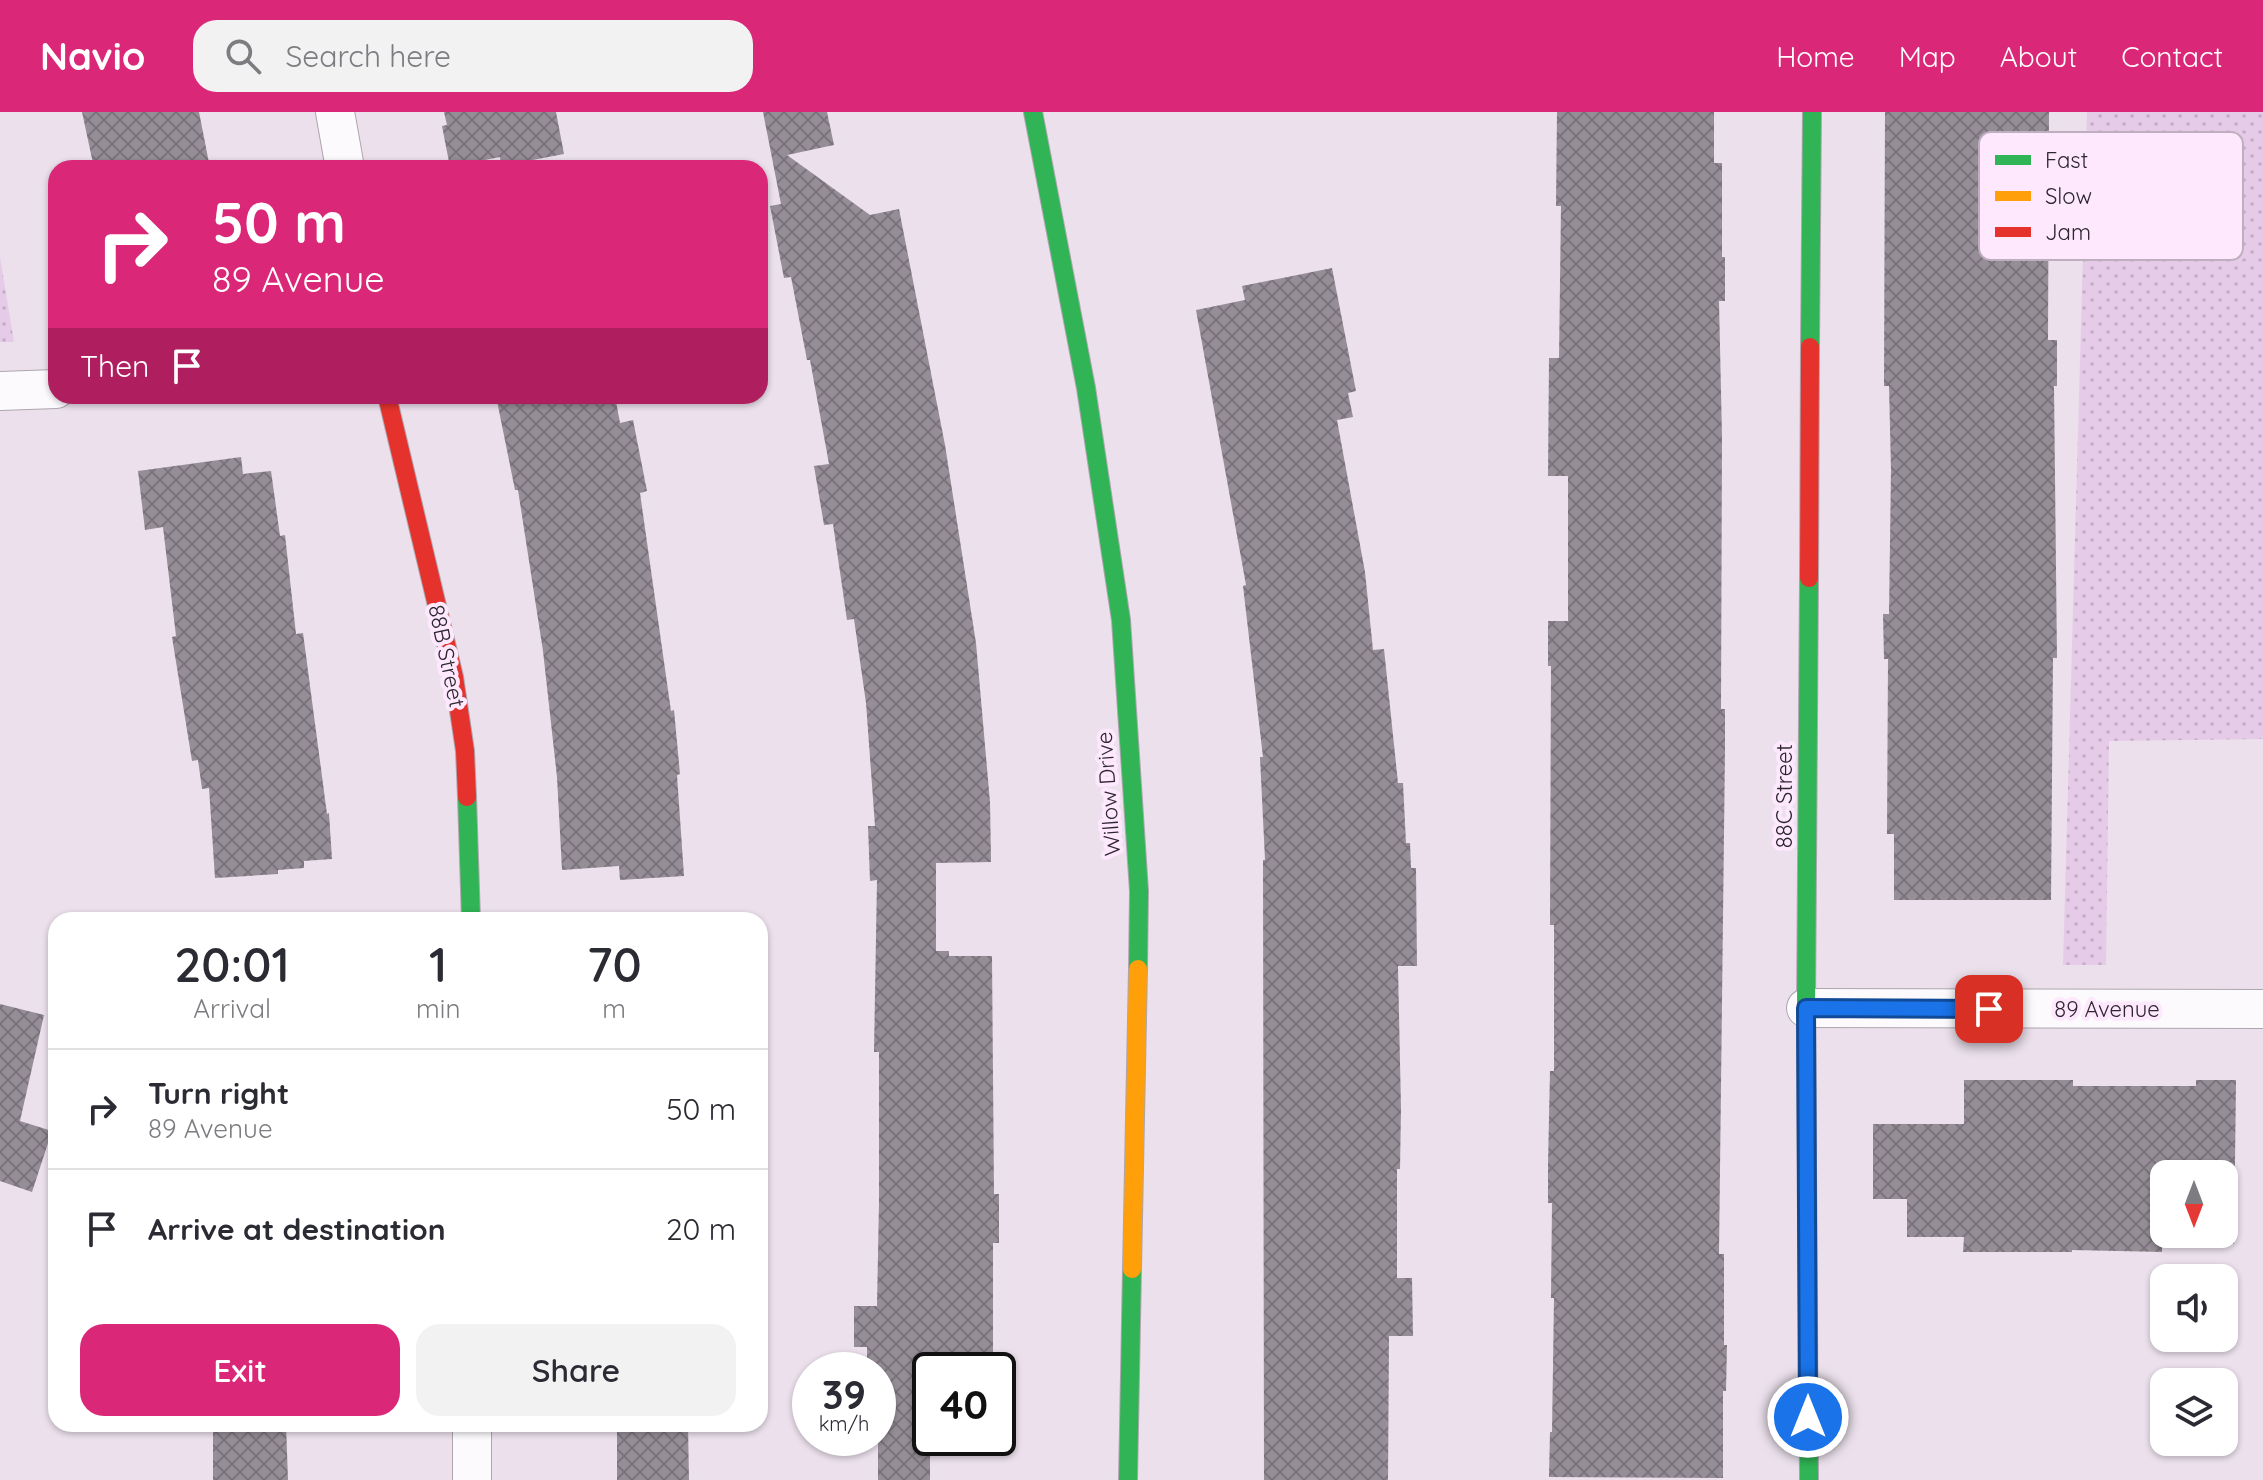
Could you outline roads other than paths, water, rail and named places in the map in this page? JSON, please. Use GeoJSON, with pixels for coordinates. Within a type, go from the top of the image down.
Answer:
{"type":"FeatureCollection","features":[{"type":"Feature","properties":{"kind":"street"},"geometry":{"type":"LineString","coordinates":[[335,112],[344,160]]}},
{"type":"Feature","properties":{"kind":"street","name":"Willow Drive"},"geometry":{"type":"LineString","coordinates":[[1033,112],[1086,388],[1121,620],[1139,891],[1128,1480]]}},
{"type":"Feature","properties":{"kind":"street","name":"88C Street"},"geometry":{"type":"LineString","coordinates":[[1809,1480],[1806,1008],[1812,112]]}},
{"type":"Feature","properties":{"kind":"street"},"geometry":{"type":"LineString","coordinates":[[0,391],[48,389]]}},
{"type":"Feature","properties":{"kind":"street","name":"88B Street"},"geometry":{"type":"LineString","coordinates":[[389,404],[456,692],[465,751],[471,912]]}},
{"type":"Feature","properties":{"kind":"street","name":"89 Avenue"},"geometry":{"type":"LineString","coordinates":[[1806,1008],[2263,1009]]}},
{"type":"Feature","properties":{"kind":"street"},"geometry":{"type":"LineString","coordinates":[[472,1432],[472,1480]]}}]}
